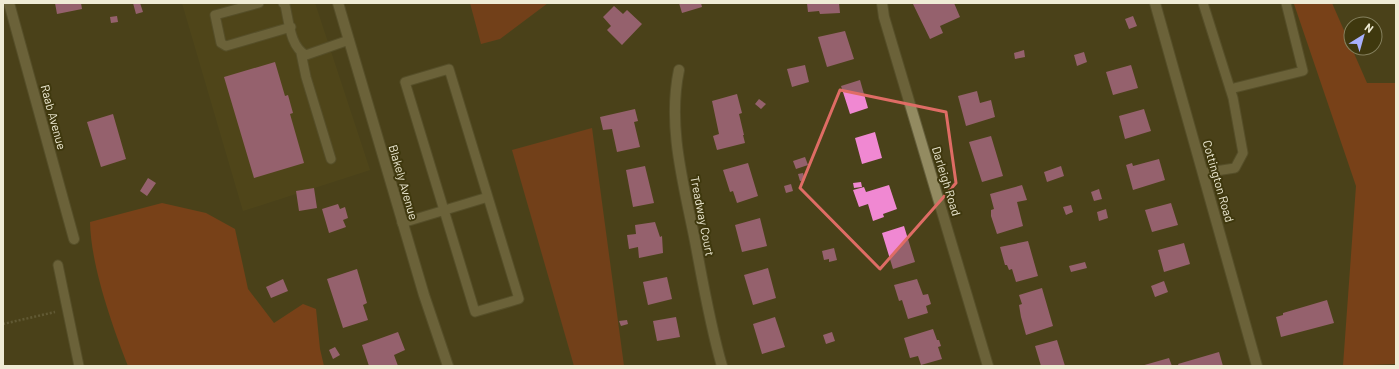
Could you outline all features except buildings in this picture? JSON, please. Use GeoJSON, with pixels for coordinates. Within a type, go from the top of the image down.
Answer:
{"type":"FeatureCollection","features":[{"type":"Feature","properties":{"kind":"street","name":"Raab Avenue"},"geometry":{"type":"LineString","coordinates":[[9,3],[74,239]]}},
{"type":"Feature","properties":{"kind":"street","name":"Blakely Avenue"},"geometry":{"type":"LineString","coordinates":[[338,3],[402,223],[436,333],[448,366]]}},
{"type":"Feature","properties":{"kind":"street","name":"Darleigh Road"},"geometry":{"type":"LineString","coordinates":[[882,3],[884,17],[988,366]]}},
{"type":"Feature","properties":{"kind":"street","name":"Cottington Road"},"geometry":{"type":"LineString","coordinates":[[1155,3],[1257,366]]}},
{"type":"Feature","properties":{"kind":"street","name":"Treadway Court"},"geometry":{"type":"LineString","coordinates":[[679,70],[675,88],[675,137],[708,313],[722,366]]}},
{"type":"Feature","properties":{"kind":"lane"},"geometry":{"type":"LineString","coordinates":[[259,3],[215,15],[221,44],[226,46],[290,27]]}},
{"type":"Feature","properties":{"kind":"lane"},"geometry":{"type":"LineString","coordinates":[[283,3],[285,5],[295,44],[301,52],[331,159]]}},
{"type":"Feature","properties":{"kind":"lane"},"geometry":{"type":"LineString","coordinates":[[1203,3],[1230,89],[1243,153],[1236,168],[1203,173]]}},
{"type":"Feature","properties":{"kind":"lane"},"geometry":{"type":"LineString","coordinates":[[1230,89],[1303,71],[1286,3]]}},
{"type":"Feature","properties":{"kind":"lane"},"geometry":{"type":"LineString","coordinates":[[301,52],[306,55],[349,40]]}},
{"type":"Feature","properties":{"kind":"lane"},"geometry":{"type":"LineString","coordinates":[[449,69],[488,197],[518,299],[475,312],[405,82],[449,69]]}},
{"type":"Feature","properties":{"kind":"lane"},"geometry":{"type":"LineString","coordinates":[[402,223],[488,197]]}},
{"type":"Feature","properties":{"kind":"lane"},"geometry":{"type":"LineString","coordinates":[[58,265],[79,366]]}},
{"type":"Feature","properties":{"kind":"path"},"geometry":{"type":"LineString","coordinates":[[3,324],[67,310]]}},
{"type":"Feature","properties":{"kind":"highlighted area"},"geometry":{"type":"Polygon","coordinates":[[[840,90],[946,112],[956,183],[880,269],[800,188],[840,90]]]}},
{"type":"Feature","properties":{"kind":"shaded area"},"geometry":{"type":"Polygon","coordinates":[[[182,3],[315,3],[370,170],[243,211],[182,3]]]}},
{"type":"Feature","properties":{"kind":"shaded area"},"geometry":{"type":"Polygon","coordinates":[[[470,3],[548,3],[500,39],[481,44],[470,3]]]}},
{"type":"Feature","properties":{"kind":"shaded area"},"geometry":{"type":"Polygon","coordinates":[[[1332,3],[1343,28],[1343,56],[1355,56],[1367,83],[1396,83],[1396,364],[1343,366],[1356,186],[1294,4],[1332,3]]]}},
{"type":"Feature","properties":{"kind":"shaded area"},"geometry":{"type":"Polygon","coordinates":[[[592,128],[624,366],[574,366],[512,150],[592,128]]]}},
{"type":"Feature","properties":{"kind":"shaded area"},"geometry":{"type":"Polygon","coordinates":[[[162,203],[206,213],[235,229],[248,289],[274,323],[303,304],[316,309],[320,349],[324,366],[128,366],[103,295],[94,257],[90,222],[162,203]]]}}]}
